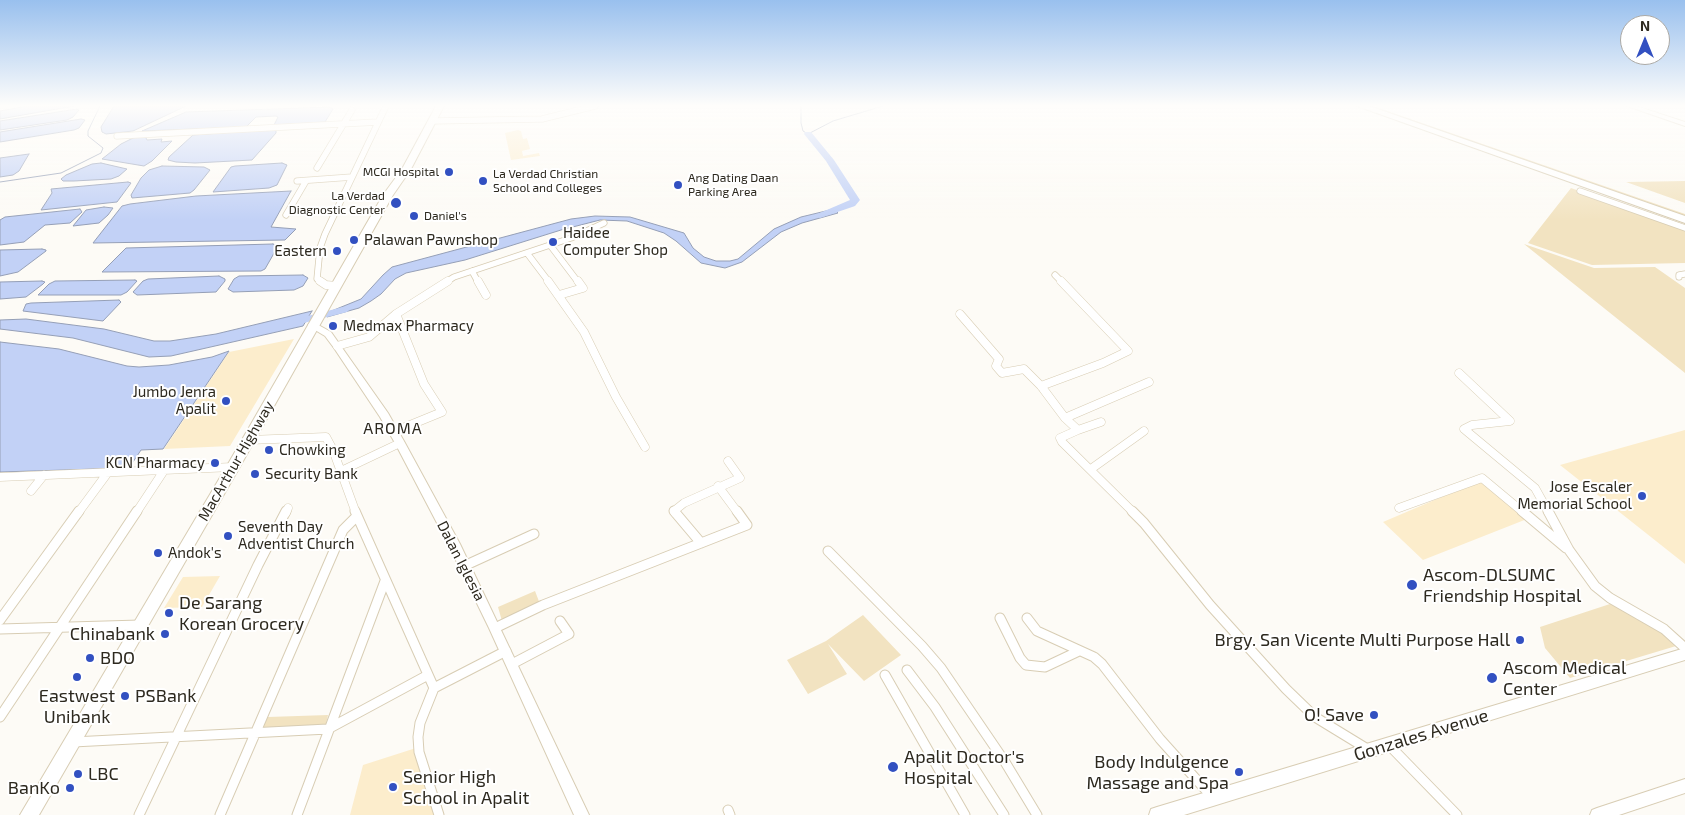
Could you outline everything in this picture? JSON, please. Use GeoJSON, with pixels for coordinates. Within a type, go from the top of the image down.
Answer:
{"type":"FeatureCollection","features":[{"type":"Feature","properties":{"kind":"highway","name":"MacArthur Highway"},"geometry":{"type":"LineString","coordinates":[[30,815],[419,144]]}},
{"type":"Feature","properties":{"kind":"highway"},"geometry":{"type":"LineString","coordinates":[[1469,144],[1685,220]]}},
{"type":"Feature","properties":{"kind":"highway"},"geometry":{"type":"LineString","coordinates":[[1491,144],[1685,211]]}},
{"type":"Feature","properties":{"kind":"main road","name":"Gonzales Avenue"},"geometry":{"type":"LineString","coordinates":[[1157,815],[1685,654]]}},
{"type":"Feature","properties":{"kind":"street"},"geometry":{"type":"LineString","coordinates":[[317,168],[331,144]]}},
{"type":"Feature","properties":{"kind":"street"},"geometry":{"type":"LineString","coordinates":[[336,286],[318,281],[316,271],[325,234],[368,144]]}},
{"type":"Feature","properties":{"kind":"street"},"geometry":{"type":"LineString","coordinates":[[297,182],[352,177]]}},
{"type":"Feature","properties":{"kind":"street"},"geometry":{"type":"LineString","coordinates":[[286,215],[306,181]]}},
{"type":"Feature","properties":{"kind":"street"},"geometry":{"type":"LineString","coordinates":[[1580,191],[1685,228]]}},
{"type":"Feature","properties":{"kind":"street"},"geometry":{"type":"LineString","coordinates":[[337,346],[369,337],[396,314],[439,285],[472,271],[571,238],[604,223]]}},
{"type":"Feature","properties":{"kind":"street"},"geometry":{"type":"LineString","coordinates":[[550,245],[583,288],[559,295]]}},
{"type":"Feature","properties":{"kind":"street"},"geometry":{"type":"LineString","coordinates":[[527,253],[584,332],[616,397],[646,447]]}},
{"type":"Feature","properties":{"kind":"street"},"geometry":{"type":"LineString","coordinates":[[472,271],[486,296]]}},
{"type":"Feature","properties":{"kind":"street"},"geometry":{"type":"LineString","coordinates":[[1685,274],[1678,276],[1685,280]]}},
{"type":"Feature","properties":{"kind":"street"},"geometry":{"type":"LineString","coordinates":[[1041,386],[1103,363],[1128,351],[1055,276]]}},
{"type":"Feature","properties":{"kind":"street"},"geometry":{"type":"LineString","coordinates":[[393,432],[442,412],[424,384],[396,314]]}},
{"type":"Feature","properties":{"kind":"street"},"geometry":{"type":"LineString","coordinates":[[960,314],[999,359],[995,366],[1002,374],[1024,369],[1078,430]]}},
{"type":"Feature","properties":{"kind":"street","name":"Dalan Iglesia"},"geometry":{"type":"LineString","coordinates":[[317,320],[337,346],[400,443],[495,628],[582,815]]}},
{"type":"Feature","properties":{"kind":"street"},"geometry":{"type":"LineString","coordinates":[[1459,373],[1510,421],[1472,425],[1464,429],[1535,488],[1569,550],[1595,586],[1610,598],[1664,629],[1685,648]]}},
{"type":"Feature","properties":{"kind":"street"},"geometry":{"type":"LineString","coordinates":[[1066,418],[1149,382]]}},
{"type":"Feature","properties":{"kind":"street"},"geometry":{"type":"LineString","coordinates":[[1101,422],[1060,438],[1144,523],[1210,605],[1286,689],[1315,718],[1370,750]]}},
{"type":"Feature","properties":{"kind":"street"},"geometry":{"type":"LineString","coordinates":[[1091,469],[1144,431]]}},
{"type":"Feature","properties":{"kind":"street"},"geometry":{"type":"LineString","coordinates":[[248,440],[326,437],[385,581],[434,688]]}},
{"type":"Feature","properties":{"kind":"street"},"geometry":{"type":"LineString","coordinates":[[341,471],[400,443]]}},
{"type":"Feature","properties":{"kind":"street"},"geometry":{"type":"LineString","coordinates":[[701,543],[674,511],[684,503],[718,486],[740,478],[728,461]]}},
{"type":"Feature","properties":{"kind":"street"},"geometry":{"type":"LineString","coordinates":[[0,477],[233,467]]}},
{"type":"Feature","properties":{"kind":"street"},"geometry":{"type":"LineString","coordinates":[[0,717],[165,469]]}},
{"type":"Feature","properties":{"kind":"street"},"geometry":{"type":"LineString","coordinates":[[0,620],[109,471]]}},
{"type":"Feature","properties":{"kind":"street"},"geometry":{"type":"LineString","coordinates":[[31,491],[44,474]]}},
{"type":"Feature","properties":{"kind":"street"},"geometry":{"type":"LineString","coordinates":[[1399,508],[1482,478],[1569,550]]}},
{"type":"Feature","properties":{"kind":"street"},"geometry":{"type":"LineString","coordinates":[[495,628],[543,605],[747,525],[718,486]]}},
{"type":"Feature","properties":{"kind":"street"},"geometry":{"type":"LineString","coordinates":[[139,815],[258,565],[288,508]]}},
{"type":"Feature","properties":{"kind":"street"},"geometry":{"type":"LineString","coordinates":[[220,815],[343,530],[358,516]]}},
{"type":"Feature","properties":{"kind":"street"},"geometry":{"type":"LineString","coordinates":[[464,566],[534,534]]}},
{"type":"Feature","properties":{"kind":"street"},"geometry":{"type":"LineString","coordinates":[[828,551],[922,646],[941,668],[1005,762],[1037,815]]}},
{"type":"Feature","properties":{"kind":"street"},"geometry":{"type":"LineString","coordinates":[[297,815],[385,581]]}},
{"type":"Feature","properties":{"kind":"street"},"geometry":{"type":"LineString","coordinates":[[1000,618],[1020,658],[1026,664],[1045,667],[1079,651]]}},
{"type":"Feature","properties":{"kind":"street"},"geometry":{"type":"LineString","coordinates":[[1027,618],[1038,631],[1094,657],[1102,664],[1160,740],[1213,798]]}},
{"type":"Feature","properties":{"kind":"street"},"geometry":{"type":"LineString","coordinates":[[512,664],[569,634],[560,621]]}},
{"type":"Feature","properties":{"kind":"street"},"geometry":{"type":"LineString","coordinates":[[0,629],[140,625]]}},
{"type":"Feature","properties":{"kind":"street"},"geometry":{"type":"LineString","coordinates":[[439,815],[419,752],[418,737],[420,723],[434,688],[506,651]]}},
{"type":"Feature","properties":{"kind":"street"},"geometry":{"type":"LineString","coordinates":[[907,670],[935,707],[1004,815]]}},
{"type":"Feature","properties":{"kind":"street"},"geometry":{"type":"LineString","coordinates":[[71,742],[328,729],[428,675]]}},
{"type":"Feature","properties":{"kind":"street"},"geometry":{"type":"LineString","coordinates":[[886,675],[965,815]]}},
{"type":"Feature","properties":{"kind":"street"},"geometry":{"type":"LineString","coordinates":[[1388,744],[1457,815]]}},
{"type":"Feature","properties":{"kind":"street"},"geometry":{"type":"LineString","coordinates":[[1597,815],[1685,786]]}},
{"type":"Feature","properties":{"kind":"shaded area"},"geometry":{"type":"Polygon","coordinates":[[[507,144],[529,144],[530,149],[522,151],[523,156],[539,153],[540,156],[511,160],[507,144]]]}},
{"type":"Feature","properties":{"kind":"shaded area"},"geometry":{"type":"Polygon","coordinates":[[[1476,144],[1483,144],[1685,214],[1685,217],[1476,144]]]}},
{"type":"Feature","properties":{"kind":"shaded area"},"geometry":{"type":"Polygon","coordinates":[[[1685,181],[1685,203],[1626,182],[1685,181]]]}},
{"type":"Feature","properties":{"kind":"shaded area"},"geometry":{"type":"Polygon","coordinates":[[[1571,188],[1685,228],[1685,263],[1592,265],[1528,243],[1571,188]]]}},
{"type":"Feature","properties":{"kind":"shaded area"},"geometry":{"type":"Polygon","coordinates":[[[1524,244],[1594,268],[1655,267],[1685,288],[1685,373],[1524,244]]]}},
{"type":"Feature","properties":{"kind":"shaded area","name":"Jumbo Jenra Apalit"},"geometry":{"type":"Polygon","coordinates":[[[294,339],[230,446],[164,449],[229,352],[294,339]]]}},
{"type":"Feature","properties":{"kind":"shaded area","name":"Jose Escaler Memorial School"},"geometry":{"type":"Polygon","coordinates":[[[1685,430],[1685,564],[1560,465],[1685,430]]]}},
{"type":"Feature","properties":{"kind":"shaded area"},"geometry":{"type":"Polygon","coordinates":[[[1479,481],[1527,519],[1423,560],[1383,522],[1479,481]]]}},
{"type":"Feature","properties":{"kind":"shaded area"},"geometry":{"type":"Polygon","coordinates":[[[220,576],[202,607],[164,608],[183,577],[220,576]]]}},
{"type":"Feature","properties":{"kind":"shaded area"},"geometry":{"type":"Polygon","coordinates":[[[535,591],[540,604],[502,621],[498,607],[535,591]]]}},
{"type":"Feature","properties":{"kind":"shaded area"},"geometry":{"type":"Polygon","coordinates":[[[1613,603],[1658,629],[1676,646],[1570,678],[1545,648],[1540,627],[1613,603]]]}},
{"type":"Feature","properties":{"kind":"shaded area"},"geometry":{"type":"Polygon","coordinates":[[[863,615],[901,655],[864,681],[828,644],[847,674],[808,694],[787,660],[826,641],[863,615]]]}},
{"type":"Feature","properties":{"kind":"shaded area"},"geometry":{"type":"Polygon","coordinates":[[[328,715],[325,729],[263,732],[262,722],[268,717],[328,715]]]}},
{"type":"Feature","properties":{"kind":"shaded area","name":"Senior High School in Apalit"},"geometry":{"type":"Polygon","coordinates":[[[416,748],[437,815],[350,815],[363,765],[416,748]]]}},
{"type":"Feature","properties":{"kind":"water"},"geometry":{"type":"Polygon","coordinates":[[[121,144],[169,144],[152,161],[144,166],[102,159],[121,144]]]}},
{"type":"Feature","properties":{"kind":"water"},"geometry":{"type":"Polygon","coordinates":[[[183,144],[266,144],[252,160],[195,163],[176,162],[168,160],[183,144]]]}},
{"type":"Feature","properties":{"kind":"water"},"geometry":{"type":"Polygon","coordinates":[[[29,154],[19,171],[13,175],[0,177],[0,158],[29,154]]]}},
{"type":"Feature","properties":{"kind":"water"},"geometry":{"type":"Polygon","coordinates":[[[101,163],[127,169],[119,176],[111,179],[63,181],[61,179],[92,164],[101,163]]]}},
{"type":"Feature","properties":{"kind":"water"},"geometry":{"type":"Polygon","coordinates":[[[282,163],[287,165],[277,185],[269,188],[213,192],[231,167],[282,163]]]}},
{"type":"Feature","properties":{"kind":"water"},"geometry":{"type":"Polygon","coordinates":[[[162,166],[204,167],[210,170],[190,193],[132,198],[131,195],[141,178],[149,170],[162,166]]]}},
{"type":"Feature","properties":{"kind":"water"},"geometry":{"type":"Polygon","coordinates":[[[131,183],[117,202],[41,210],[52,193],[51,189],[131,183]]]}},
{"type":"Feature","properties":{"kind":"water"},"geometry":{"type":"Polygon","coordinates":[[[291,191],[271,227],[296,229],[285,240],[93,243],[122,206],[196,196],[291,191]]]}},
{"type":"Feature","properties":{"kind":"water"},"geometry":{"type":"Polygon","coordinates":[[[104,207],[113,208],[99,223],[73,226],[86,210],[104,207]]]}},
{"type":"Feature","properties":{"kind":"water"},"geometry":{"type":"Polygon","coordinates":[[[80,209],[82,212],[70,223],[45,225],[24,242],[0,245],[0,220],[5,217],[80,209]]]}},
{"type":"Feature","properties":{"kind":"water"},"geometry":{"type":"Polygon","coordinates":[[[834,209],[838,213],[802,223],[781,232],[742,262],[725,268],[701,263],[664,233],[627,221],[600,220],[465,260],[406,273],[395,279],[381,294],[359,308],[327,317],[329,312],[361,299],[392,267],[571,219],[595,216],[630,217],[684,233],[693,248],[704,257],[716,261],[730,261],[738,259],[774,229],[801,217],[834,209]]]}},
{"type":"Feature","properties":{"kind":"water"},"geometry":{"type":"Polygon","coordinates":[[[273,244],[277,246],[273,255],[265,269],[261,271],[102,272],[126,248],[273,244]]]}},
{"type":"Feature","properties":{"kind":"water"},"geometry":{"type":"Polygon","coordinates":[[[42,249],[46,251],[18,272],[0,276],[0,250],[42,249]]]}},
{"type":"Feature","properties":{"kind":"water"},"geometry":{"type":"Polygon","coordinates":[[[303,275],[308,278],[303,286],[294,290],[233,292],[228,289],[234,279],[239,276],[303,275]]]}},
{"type":"Feature","properties":{"kind":"water"},"geometry":{"type":"Polygon","coordinates":[[[219,276],[225,279],[225,281],[216,292],[137,295],[133,292],[143,281],[148,279],[219,276]]]}},
{"type":"Feature","properties":{"kind":"water"},"geometry":{"type":"Polygon","coordinates":[[[55,281],[137,281],[127,292],[121,295],[38,295],[55,281]]]}},
{"type":"Feature","properties":{"kind":"water"},"geometry":{"type":"Polygon","coordinates":[[[0,282],[45,282],[26,297],[0,299],[0,282]]]}},
{"type":"Feature","properties":{"kind":"water"},"geometry":{"type":"Polygon","coordinates":[[[119,300],[121,302],[103,321],[23,311],[26,304],[31,303],[119,300]]]}},
{"type":"Feature","properties":{"kind":"water"},"geometry":{"type":"Polygon","coordinates":[[[312,311],[303,326],[171,356],[149,357],[73,338],[0,329],[0,320],[26,319],[104,329],[154,341],[170,341],[216,334],[312,311]]]}},
{"type":"Feature","properties":{"kind":"water"},"geometry":{"type":"Polygon","coordinates":[[[0,342],[59,349],[127,366],[139,367],[169,365],[212,357],[229,351],[163,449],[141,450],[129,468],[0,472],[0,342]]]}},
{"type":"Feature","properties":{"kind":"waterway"},"geometry":{"type":"LineString","coordinates":[[0,182],[61,173],[101,153],[103,148],[98,144]]}},
{"type":"Feature","properties":{"kind":"waterway"},"geometry":{"type":"LineString","coordinates":[[816,144],[830,160],[855,200],[852,204],[843,208],[820,215]]}},
{"type":"Feature","properties":{"kind":"waterway"},"geometry":{"type":"LineString","coordinates":[[292,323],[343,310]]}},
{"type":"Feature","properties":{"kind":"place","name":"MCGI Hospital"},"geometry":{"type":"Point","coordinates":[449,172]}},
{"type":"Feature","properties":{"kind":"place","name":"La Verdad Christian School and Colleges"},"geometry":{"type":"Point","coordinates":[483,181]}},
{"type":"Feature","properties":{"kind":"place","name":"Ang Dating Daan Parking Area"},"geometry":{"type":"Point","coordinates":[678,185]}},
{"type":"Feature","properties":{"kind":"place","name":"La Verdad Diagnostic Center"},"geometry":{"type":"Point","coordinates":[396,203]}},
{"type":"Feature","properties":{"kind":"place","name":"Daniel's"},"geometry":{"type":"Point","coordinates":[414,216]}},
{"type":"Feature","properties":{"kind":"place","name":"Palawan Pawnshop"},"geometry":{"type":"Point","coordinates":[354,240]}},
{"type":"Feature","properties":{"kind":"place","name":"Haidee Computer Shop"},"geometry":{"type":"Point","coordinates":[553,242]}},
{"type":"Feature","properties":{"kind":"place","name":"Eastern"},"geometry":{"type":"Point","coordinates":[337,251]}},
{"type":"Feature","properties":{"kind":"place","name":"Medmax Pharmacy"},"geometry":{"type":"Point","coordinates":[333,326]}},
{"type":"Feature","properties":{"kind":"place","name":"Jumbo Jenra Apalit"},"geometry":{"type":"Point","coordinates":[226,401]}},
{"type":"Feature","properties":{"kind":"place","name":"Chowking"},"geometry":{"type":"Point","coordinates":[269,450]}},
{"type":"Feature","properties":{"kind":"place","name":"KCN Pharmacy"},"geometry":{"type":"Point","coordinates":[215,463]}},
{"type":"Feature","properties":{"kind":"place","name":"Security Bank"},"geometry":{"type":"Point","coordinates":[255,474]}},
{"type":"Feature","properties":{"kind":"place","name":"Jose Escaler Memorial School"},"geometry":{"type":"Point","coordinates":[1642,496]}},
{"type":"Feature","properties":{"kind":"place","name":"Seventh Day Adventist Church"},"geometry":{"type":"Point","coordinates":[228,536]}},
{"type":"Feature","properties":{"kind":"place","name":"Andok's"},"geometry":{"type":"Point","coordinates":[158,553]}},
{"type":"Feature","properties":{"kind":"place","name":"Ascom-DLSUMC Friendship Hospital"},"geometry":{"type":"Point","coordinates":[1412,585]}},
{"type":"Feature","properties":{"kind":"place","name":"De Sarang Korean Grocery"},"geometry":{"type":"Point","coordinates":[169,613]}},
{"type":"Feature","properties":{"kind":"place","name":"Chinabank"},"geometry":{"type":"Point","coordinates":[165,634]}},
{"type":"Feature","properties":{"kind":"place","name":"Brgy. San Vicente Multi Purpose Hall"},"geometry":{"type":"Point","coordinates":[1520,640]}},
{"type":"Feature","properties":{"kind":"place","name":"BDO"},"geometry":{"type":"Point","coordinates":[90,658]}},
{"type":"Feature","properties":{"kind":"place","name":"Eastwest Unibank"},"geometry":{"type":"Point","coordinates":[77,677]}},
{"type":"Feature","properties":{"kind":"place","name":"Ascom Medical Center"},"geometry":{"type":"Point","coordinates":[1492,678]}},
{"type":"Feature","properties":{"kind":"place","name":"PSBank"},"geometry":{"type":"Point","coordinates":[125,696]}},
{"type":"Feature","properties":{"kind":"place","name":"O! Save"},"geometry":{"type":"Point","coordinates":[1374,715]}},
{"type":"Feature","properties":{"kind":"place","name":"Apalit Doctor's Hospital"},"geometry":{"type":"Point","coordinates":[893,767]}},
{"type":"Feature","properties":{"kind":"place","name":"Body Indulgence Massage and Spa"},"geometry":{"type":"Point","coordinates":[1239,772]}},
{"type":"Feature","properties":{"kind":"place","name":"LBC"},"geometry":{"type":"Point","coordinates":[78,774]}},
{"type":"Feature","properties":{"kind":"place","name":"Senior High School in Apalit"},"geometry":{"type":"Point","coordinates":[393,787]}},
{"type":"Feature","properties":{"kind":"place","name":"BanKo"},"geometry":{"type":"Point","coordinates":[70,788]}},
{"type":"Feature","properties":{"kind":"district","name":"AROMA"},"geometry":{"type":"Point","coordinates":[393,429]}}]}
